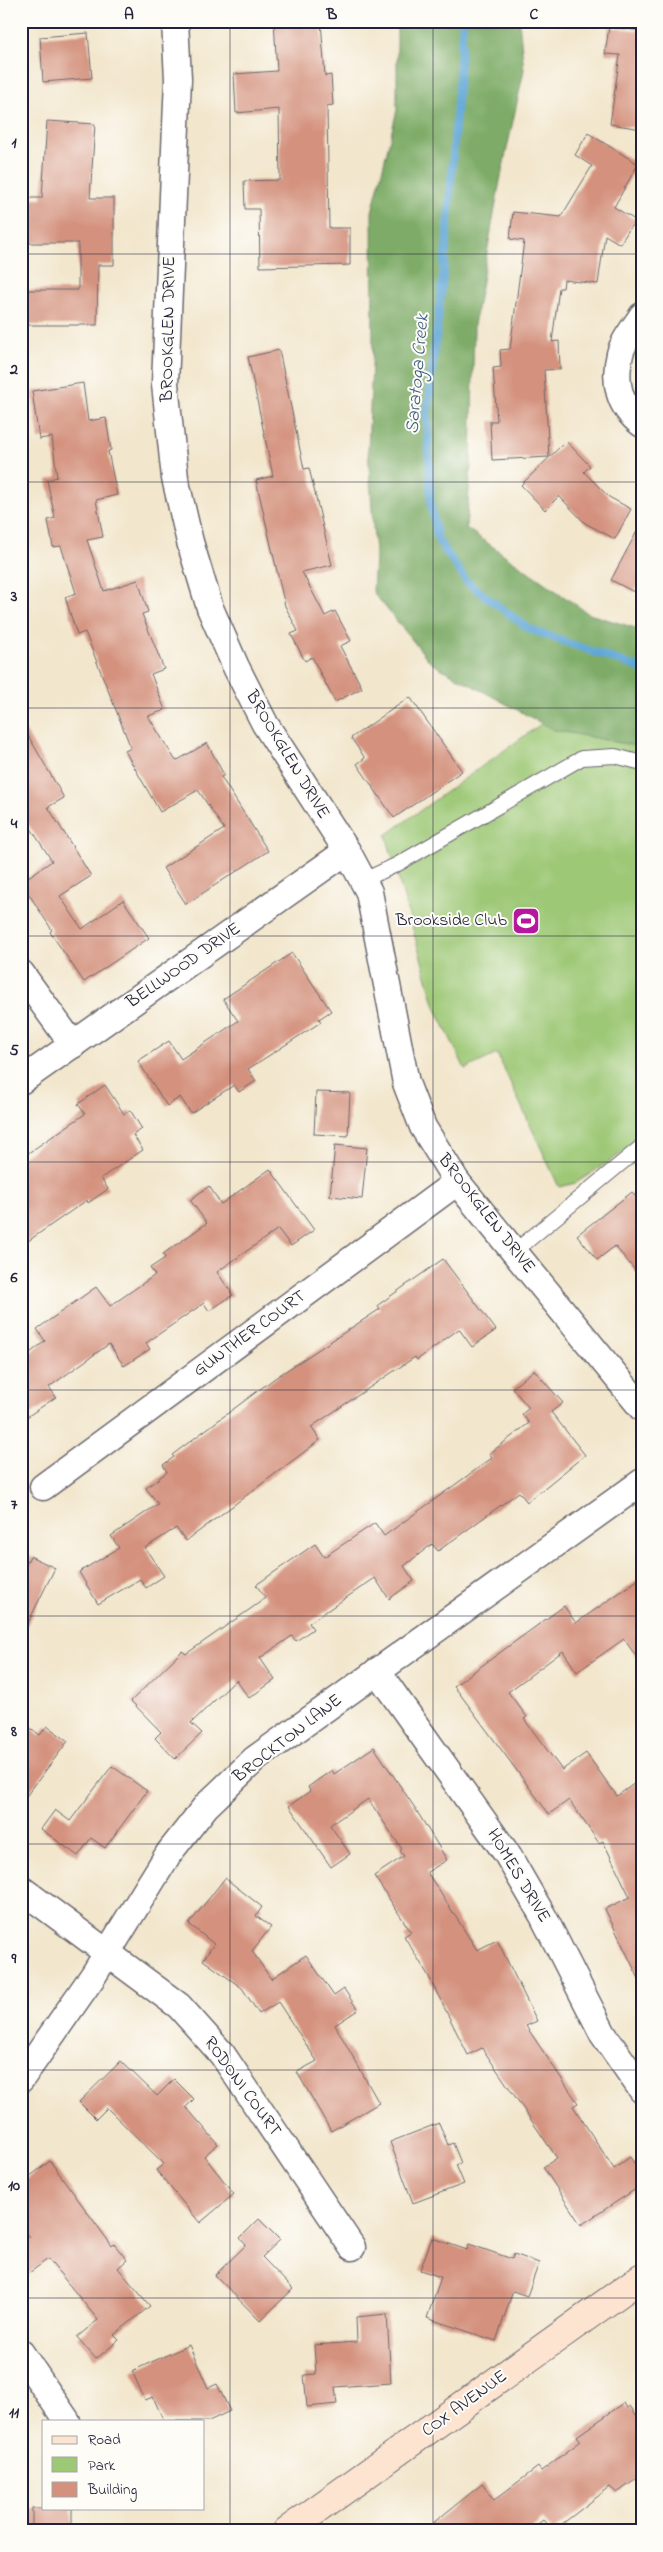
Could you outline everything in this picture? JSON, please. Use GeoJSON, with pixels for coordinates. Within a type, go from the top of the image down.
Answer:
{"type":"FeatureCollection","features":[{"type":"Feature","properties":{"kind":"main road","name":"COX AVENUE"},"geometry":{"type":"LineString","coordinates":[[287,2531],[642,2277]]}},
{"type":"Feature","properties":{"kind":"street","name":"BROOKGLEN DRIVE"},"geometry":{"type":"LineString","coordinates":[[175,21],[178,79],[165,384],[175,478],[190,542],[210,608],[236,667],[265,724],[347,851],[369,892],[380,940],[406,1083],[423,1127],[457,1182],[642,1408]]}},
{"type":"Feature","properties":{"kind":"street"},"geometry":{"type":"LineString","coordinates":[[642,316],[620,352],[616,388],[630,415],[642,424]]}},
{"type":"Feature","properties":{"kind":"street","name":"BELLWOOD DRIVE"},"geometry":{"type":"LineString","coordinates":[[21,1081],[347,851]]}},
{"type":"Feature","properties":{"kind":"street"},"geometry":{"type":"LineString","coordinates":[[21,973],[72,1045]]}},
{"type":"Feature","properties":{"kind":"street","name":"GUNTHER COURT"},"geometry":{"type":"LineString","coordinates":[[43,1487],[457,1182]]}},
{"type":"Feature","properties":{"kind":"street","name":"BROCKTON LANE"},"geometry":{"type":"LineString","coordinates":[[21,2079],[93,1976],[106,1951],[169,1853],[206,1806],[255,1759],[642,1482]]}},
{"type":"Feature","properties":{"kind":"street","name":"HOMES DRIVE"},"geometry":{"type":"LineString","coordinates":[[377,1672],[507,1854],[543,1916],[603,2034],[642,2090]]}},
{"type":"Feature","properties":{"kind":"street","name":"RODONI COURT"},"geometry":{"type":"LineString","coordinates":[[21,1889],[179,2006],[222,2054],[352,2247]]}},
{"type":"Feature","properties":{"kind":"street"},"geometry":{"type":"LineString","coordinates":[[21,2353],[66,2420]]}},
{"type":"Feature","properties":{"kind":"lane"},"geometry":{"type":"LineString","coordinates":[[364,880],[398,864],[582,758],[615,756],[642,763]]}},
{"type":"Feature","properties":{"kind":"lane"},"geometry":{"type":"LineString","coordinates":[[514,1252],[642,1146]]}},
{"type":"Feature","properties":{"kind":"green space"},"geometry":{"type":"Polygon","coordinates":[[[397,21],[519,21],[524,70],[500,181],[474,325],[471,465],[466,528],[589,614],[642,630],[642,747],[554,730],[431,663],[373,592],[375,555],[368,450],[373,344],[372,212],[397,110],[397,21]]]}},
{"type":"Feature","properties":{"kind":"green space","name":"Brookside Club"},"geometry":{"type":"Polygon","coordinates":[[[548,719],[642,741],[642,1140],[576,1183],[559,1187],[497,1054],[465,1069],[435,1007],[386,835],[548,719]]]}},
{"type":"Feature","properties":{"kind":"building"},"geometry":{"type":"Polygon","coordinates":[[[274,21],[321,21],[325,76],[331,75],[333,105],[327,106],[329,228],[350,228],[350,265],[260,267],[259,209],[245,209],[244,181],[280,180],[279,109],[236,113],[234,74],[277,71],[274,21]]]}},
{"type":"Feature","properties":{"kind":"building"},"geometry":{"type":"Polygon","coordinates":[[[609,27],[642,31],[642,129],[610,124],[620,55],[605,54],[609,27]]]}},
{"type":"Feature","properties":{"kind":"building"},"geometry":{"type":"Polygon","coordinates":[[[88,33],[92,78],[43,82],[40,37],[88,33]]]}},
{"type":"Feature","properties":{"kind":"building"},"geometry":{"type":"Polygon","coordinates":[[[47,121],[95,124],[90,198],[114,198],[114,265],[98,265],[97,325],[24,325],[24,290],[78,290],[78,243],[21,243],[21,198],[42,198],[47,121]]]}},
{"type":"Feature","properties":{"kind":"building"},"geometry":{"type":"Polygon","coordinates":[[[588,133],[638,164],[614,207],[635,220],[620,244],[605,235],[598,284],[564,280],[563,288],[559,288],[552,342],[559,341],[560,369],[544,370],[549,457],[492,460],[490,421],[497,421],[493,368],[501,367],[500,350],[510,349],[524,241],[510,239],[513,212],[561,217],[592,166],[575,155],[588,133]]]}},
{"type":"Feature","properties":{"kind":"building"},"geometry":{"type":"Polygon","coordinates":[[[279,350],[304,469],[309,468],[332,565],[302,572],[325,616],[335,611],[351,641],[340,646],[362,688],[335,702],[312,657],[305,661],[291,634],[298,631],[285,606],[256,480],[273,476],[248,357],[279,350]]]}},
{"type":"Feature","properties":{"kind":"building"},"geometry":{"type":"Polygon","coordinates":[[[83,383],[88,421],[106,418],[111,450],[108,451],[117,495],[96,500],[103,537],[87,540],[104,591],[138,580],[148,612],[142,614],[164,669],[151,674],[165,710],[148,716],[176,761],[207,743],[224,775],[221,777],[268,851],[186,904],[163,868],[224,829],[198,790],[160,812],[125,751],[131,748],[85,632],[77,635],[65,597],[76,593],[61,546],[53,547],[48,520],[55,518],[47,480],[57,477],[52,437],[39,439],[32,391],[83,383]]]}},
{"type":"Feature","properties":{"kind":"building"},"geometry":{"type":"Polygon","coordinates":[[[566,441],[590,466],[584,472],[609,497],[631,509],[615,539],[585,523],[559,496],[545,510],[521,485],[566,441]]]}},
{"type":"Feature","properties":{"kind":"building"},"geometry":{"type":"Polygon","coordinates":[[[642,522],[642,580],[634,592],[611,580],[642,522]]]}},
{"type":"Feature","properties":{"kind":"building"},"geometry":{"type":"Polygon","coordinates":[[[410,697],[462,771],[394,818],[357,764],[365,758],[351,738],[410,697]]]}},
{"type":"Feature","properties":{"kind":"building"},"geometry":{"type":"Polygon","coordinates":[[[21,723],[64,798],[48,807],[91,876],[60,896],[82,929],[123,900],[149,938],[84,982],[50,932],[52,930],[21,882],[52,861],[21,813],[21,723]]]}},
{"type":"Feature","properties":{"kind":"building"},"geometry":{"type":"Polygon","coordinates":[[[292,953],[331,1011],[319,1019],[321,1022],[248,1069],[256,1081],[239,1092],[234,1085],[191,1113],[180,1097],[167,1106],[138,1061],[169,1041],[181,1059],[238,1021],[223,999],[292,953]]]}},
{"type":"Feature","properties":{"kind":"building"},"geometry":{"type":"Polygon","coordinates":[[[105,1085],[124,1114],[130,1110],[142,1129],[133,1135],[143,1150],[101,1178],[108,1189],[88,1203],[87,1200],[21,1246],[21,1158],[85,1114],[78,1104],[105,1085]]]}},
{"type":"Feature","properties":{"kind":"building"},"geometry":{"type":"Polygon","coordinates":[[[316,1092],[350,1093],[348,1136],[314,1134],[316,1092]]]}},
{"type":"Feature","properties":{"kind":"building"},"geometry":{"type":"Polygon","coordinates":[[[335,1145],[367,1148],[362,1199],[330,1196],[335,1145]]]}},
{"type":"Feature","properties":{"kind":"building"},"geometry":{"type":"Polygon","coordinates":[[[270,1169],[314,1230],[291,1246],[278,1229],[217,1272],[233,1295],[209,1311],[204,1303],[146,1343],[150,1349],[124,1366],[109,1344],[49,1387],[56,1397],[21,1421],[21,1360],[45,1341],[37,1329],[96,1287],[110,1306],[155,1275],[150,1268],[165,1258],[163,1254],[207,1223],[190,1200],[209,1186],[221,1204],[270,1169]]]}},
{"type":"Feature","properties":{"kind":"building"},"geometry":{"type":"Polygon","coordinates":[[[632,1192],[642,1204],[642,1279],[615,1246],[597,1260],[577,1235],[632,1192]]]}},
{"type":"Feature","properties":{"kind":"building"},"geometry":{"type":"Polygon","coordinates":[[[443,1259],[496,1330],[472,1347],[459,1329],[417,1360],[415,1357],[311,1427],[320,1440],[186,1541],[176,1528],[145,1548],[164,1576],[146,1588],[140,1579],[98,1604],[79,1572],[119,1548],[111,1536],[158,1504],[146,1488],[167,1472],[163,1465],[174,1457],[172,1455],[275,1378],[380,1309],[378,1305],[443,1259]]]}},
{"type":"Feature","properties":{"kind":"building"},"geometry":{"type":"Polygon","coordinates":[[[534,1370],[563,1403],[551,1412],[585,1455],[527,1502],[519,1492],[438,1551],[432,1544],[404,1566],[414,1581],[389,1599],[375,1578],[309,1623],[313,1629],[296,1641],[292,1636],[260,1658],[275,1680],[249,1698],[236,1680],[191,1723],[202,1733],[175,1759],[155,1738],[161,1732],[131,1701],[182,1651],[186,1654],[266,1598],[256,1585],[315,1544],[324,1557],[375,1523],[384,1536],[492,1458],[489,1454],[529,1423],[522,1414],[529,1408],[512,1388],[534,1370]]]}},
{"type":"Feature","properties":{"kind":"building"},"geometry":{"type":"Polygon","coordinates":[[[30,1556],[55,1568],[21,1637],[21,1575],[30,1556]]]}},
{"type":"Feature","properties":{"kind":"building"},"geometry":{"type":"Polygon","coordinates":[[[642,1577],[642,1665],[624,1639],[577,1672],[563,1651],[508,1692],[527,1717],[524,1719],[562,1770],[586,1753],[617,1796],[642,1778],[642,1985],[605,1909],[630,1897],[603,1841],[599,1843],[569,1800],[549,1814],[454,1686],[564,1606],[576,1623],[642,1577]]]}},
{"type":"Feature","properties":{"kind":"building"},"geometry":{"type":"Polygon","coordinates":[[[21,1721],[40,1735],[47,1726],[68,1741],[21,1803],[21,1721]]]}},
{"type":"Feature","properties":{"kind":"building"},"geometry":{"type":"Polygon","coordinates":[[[374,1747],[447,1860],[427,1872],[477,1950],[497,1940],[537,2021],[526,2026],[578,2103],[573,2106],[614,2169],[630,2157],[642,2175],[642,2185],[581,2225],[543,2167],[557,2158],[482,2048],[468,2055],[428,1975],[404,1936],[411,1932],[374,1876],[404,1856],[400,1851],[402,1849],[368,1799],[330,1825],[350,1854],[331,1867],[289,1806],[310,1791],[308,1787],[332,1770],[334,1774],[374,1747]]]}},
{"type":"Feature","properties":{"kind":"building"},"geometry":{"type":"Polygon","coordinates":[[[112,1766],[147,1791],[105,1848],[91,1838],[78,1856],[41,1829],[55,1810],[70,1821],[112,1766]]]}},
{"type":"Feature","properties":{"kind":"building"},"geometry":{"type":"Polygon","coordinates":[[[225,1878],[262,1907],[256,1916],[271,1927],[252,1951],[271,1979],[306,1955],[334,1996],[344,1989],[358,2010],[335,2025],[379,2103],[331,2131],[297,2072],[317,2061],[278,2002],[259,2014],[242,1988],[203,1960],[214,1944],[189,1924],[225,1878]]]}},
{"type":"Feature","properties":{"kind":"building"},"geometry":{"type":"Polygon","coordinates":[[[121,2061],[157,2096],[174,2079],[194,2099],[186,2107],[218,2144],[204,2156],[234,2194],[200,2223],[156,2170],[164,2164],[107,2108],[96,2119],[79,2102],[121,2061]]]}},
{"type":"Feature","properties":{"kind":"building"},"geometry":{"type":"Polygon","coordinates":[[[439,2123],[448,2145],[453,2143],[461,2163],[456,2165],[464,2184],[413,2203],[390,2142],[439,2123]]]}},
{"type":"Feature","properties":{"kind":"building"},"geometry":{"type":"Polygon","coordinates":[[[50,2161],[112,2246],[114,2244],[127,2260],[118,2268],[150,2306],[114,2335],[119,2340],[96,2359],[77,2337],[98,2320],[48,2259],[21,2279],[21,2244],[29,2237],[21,2227],[21,2183],[50,2161]]]}},
{"type":"Feature","properties":{"kind":"building"},"geometry":{"type":"Polygon","coordinates":[[[259,2219],[280,2240],[262,2257],[293,2289],[260,2321],[215,2275],[246,2245],[240,2238],[259,2219]]]}},
{"type":"Feature","properties":{"kind":"building"},"geometry":{"type":"Polygon","coordinates":[[[432,2238],[467,2250],[469,2244],[512,2259],[514,2254],[539,2263],[527,2296],[513,2291],[496,2341],[427,2318],[441,2277],[420,2270],[432,2238]]]}},
{"type":"Feature","properties":{"kind":"building"},"geometry":{"type":"Polygon","coordinates":[[[387,2314],[391,2383],[335,2387],[337,2404],[307,2407],[304,2375],[316,2374],[314,2345],[357,2342],[356,2317],[387,2314]]]}},
{"type":"Feature","properties":{"kind":"building"},"geometry":{"type":"Polygon","coordinates":[[[189,2345],[208,2388],[217,2384],[230,2411],[209,2421],[164,2420],[153,2397],[145,2400],[132,2371],[189,2345]]]}},
{"type":"Feature","properties":{"kind":"building"},"geometry":{"type":"Polygon","coordinates":[[[624,2403],[627,2408],[630,2406],[642,2423],[642,2475],[617,2493],[610,2487],[553,2531],[543,2520],[529,2531],[423,2531],[482,2484],[494,2500],[538,2467],[541,2471],[581,2441],[577,2436],[624,2403]]]}},
{"type":"Feature","properties":{"kind":"building"},"geometry":{"type":"Polygon","coordinates":[[[32,2508],[72,2510],[72,2531],[32,2531],[32,2508]]]}},
{"type":"Feature","properties":{"kind":"waterway","name":"Saratoga Creek"},"geometry":{"type":"LineString","coordinates":[[463,21],[446,249],[427,418],[431,506],[438,540],[467,582],[529,629],[642,669]]}},
{"type":"Feature","properties":{"kind":"place","name":"Brookside Club"},"geometry":{"type":"Point","coordinates":[526,921]}}]}
